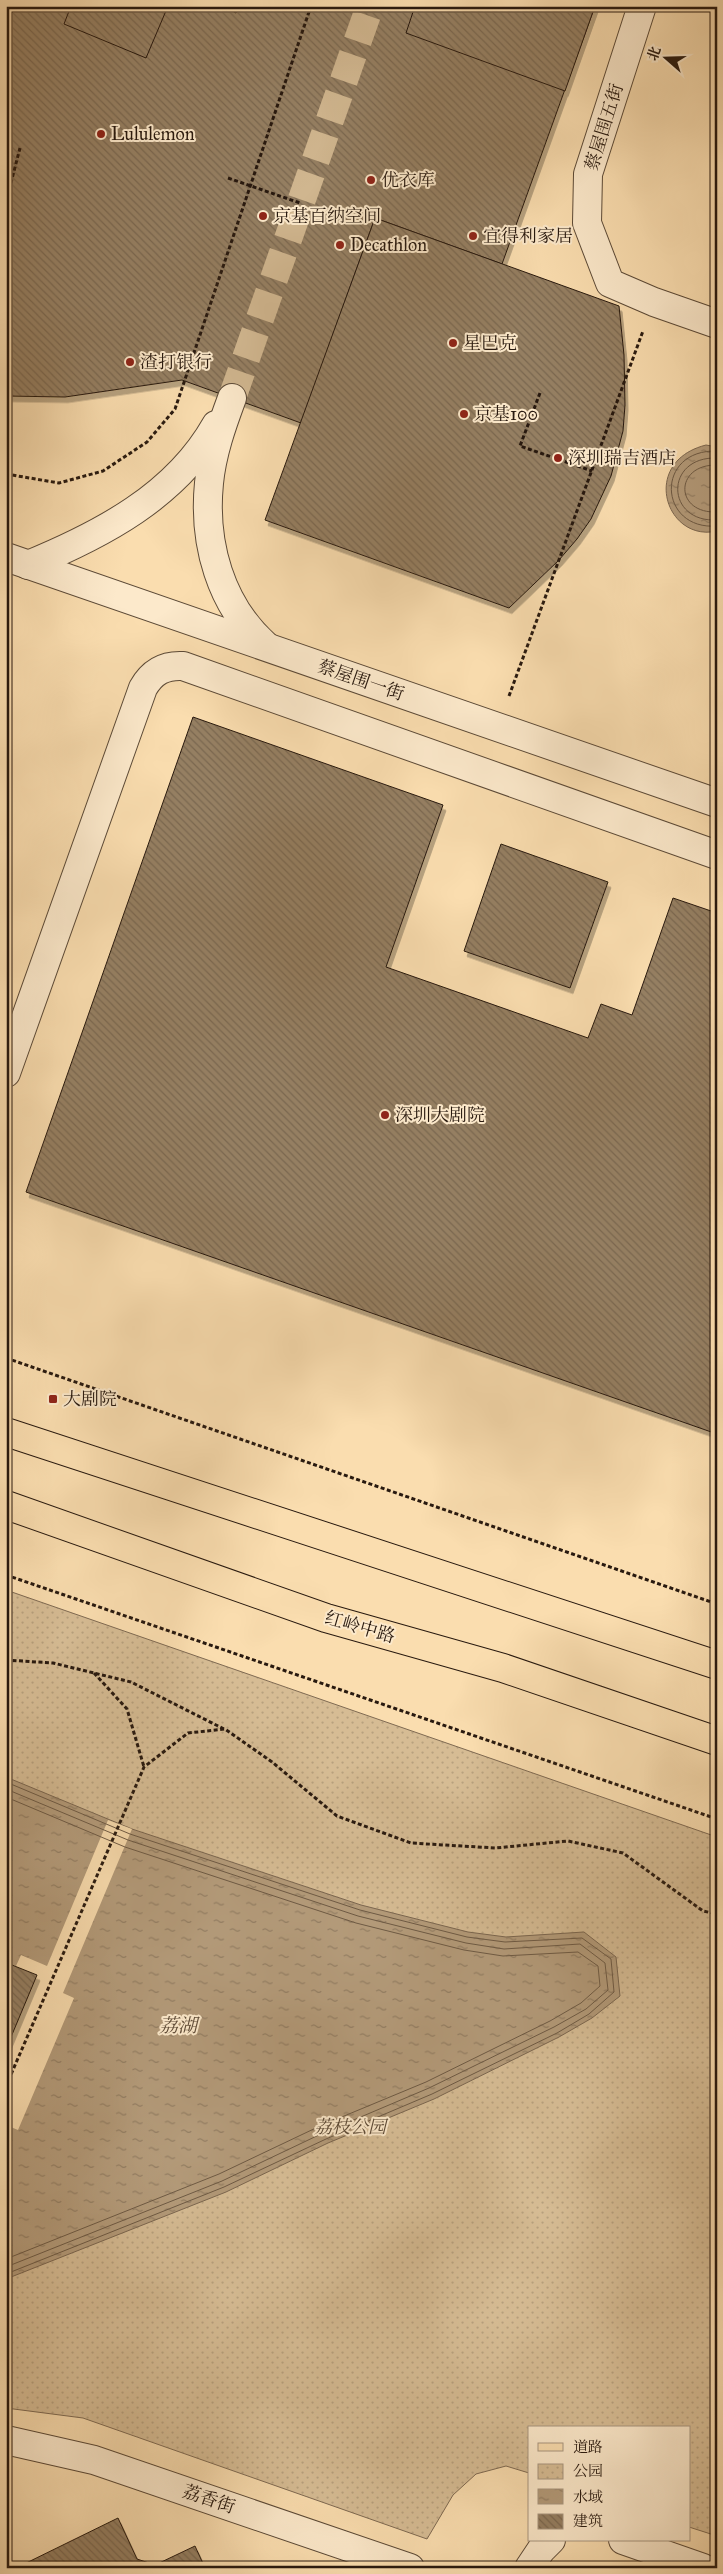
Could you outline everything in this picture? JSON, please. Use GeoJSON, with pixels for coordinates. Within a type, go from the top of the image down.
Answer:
{"type":"FeatureCollection","features":[{"type":"Feature","properties":{"kind":"main road"},"geometry":{"type":"LineString","coordinates":[[6,1432],[717,1665]]}},
{"type":"Feature","properties":{"kind":"main road","name":"红岭中路"},"geometry":{"type":"LineString","coordinates":[[6,1505],[326,1618],[503,1668],[717,1742]]}},
{"type":"Feature","properties":{"kind":"street","name":"蔡屋围五街"},"geometry":{"type":"LineString","coordinates":[[642,6],[588,174],[587,224],[610,283],[654,302],[717,324]]}},
{"type":"Feature","properties":{"kind":"street"},"geometry":{"type":"LineString","coordinates":[[13,564],[101,532],[163,488],[190,462],[212,432],[232,398],[217,442],[209,481],[207,518],[212,552],[222,584],[235,611],[250,631],[269,648]]}},
{"type":"Feature","properties":{"kind":"street","name":"蔡屋围一街"},"geometry":{"type":"LineString","coordinates":[[13,564],[269,648],[498,728],[715,796]]}},
{"type":"Feature","properties":{"kind":"street"},"geometry":{"type":"LineString","coordinates":[[6,1073],[143,688],[149,678],[165,667],[183,666],[717,855]]}},
{"type":"Feature","properties":{"kind":"street","name":"荔香街"},"geometry":{"type":"LineString","coordinates":[[6,2440],[94,2460],[410,2568]]}},
{"type":"Feature","properties":{"kind":"street"},"geometry":{"type":"LineString","coordinates":[[529,2568],[549,2542]]}},
{"type":"Feature","properties":{"kind":"street"},"geometry":{"type":"LineString","coordinates":[[629,2542],[703,2568]]}},
{"type":"Feature","properties":{"kind":"path"},"geometry":{"type":"LineString","coordinates":[[6,474],[59,484],[103,471],[147,442],[175,409],[311,6]]}},
{"type":"Feature","properties":{"kind":"path"},"geometry":{"type":"LineString","coordinates":[[6,202],[20,148]]}},
{"type":"Feature","properties":{"kind":"path"},"geometry":{"type":"LineString","coordinates":[[228,178],[300,203]]}},
{"type":"Feature","properties":{"kind":"path"},"geometry":{"type":"LineString","coordinates":[[498,728],[654,302]]}},
{"type":"Feature","properties":{"kind":"path"},"geometry":{"type":"LineString","coordinates":[[540,393],[520,446],[592,471]]}},
{"type":"Feature","properties":{"kind":"path"},"geometry":{"type":"LineString","coordinates":[[6,1358],[717,1604]]}},
{"type":"Feature","properties":{"kind":"path"},"geometry":{"type":"LineString","coordinates":[[6,1574],[717,1819]]}},
{"type":"Feature","properties":{"kind":"path"},"geometry":{"type":"LineString","coordinates":[[6,1660],[53,1663],[131,1682],[225,1729],[272,1762],[337,1816],[411,1843],[495,1848],[568,1841],[623,1853],[703,1911],[717,1914]]}},
{"type":"Feature","properties":{"kind":"path"},"geometry":{"type":"LineString","coordinates":[[94,1673],[127,1709],[144,1767]]}},
{"type":"Feature","properties":{"kind":"path"},"geometry":{"type":"LineString","coordinates":[[6,2086],[144,1767],[188,1733],[225,1729]]}},
{"type":"Feature","properties":{"kind":"green space","name":"荔枝公园"},"geometry":{"type":"Polygon","coordinates":[[[6,1590],[717,1837],[717,2536],[690,2527],[690,2426],[528,2426],[528,2473],[506,2466],[476,2474],[453,2495],[427,2539],[83,2418],[6,2408],[6,1590]]]}},
{"type":"Feature","properties":{"kind":"water"},"geometry":{"type":"Polygon","coordinates":[[[706,445],[717,447],[717,531],[699,531],[684,525],[673,514],[667,499],[667,483],[672,467],[685,454],[706,445]]]}},
{"type":"Feature","properties":{"kind":"water","name":"荔湖"},"geometry":{"type":"Polygon","coordinates":[[[6,1777],[132,1829],[361,1905],[468,1932],[506,1937],[584,1932],[616,1957],[620,1996],[592,2018],[559,2037],[434,2099],[328,2143],[226,2192],[6,2279],[6,1777]]]}},
{"type":"Feature","properties":{"kind":"pier"},"geometry":{"type":"Polygon","coordinates":[[[108,1820],[132,1829],[63,1993],[74,1998],[18,2130],[6,2125],[6,1965],[7,1963],[16,1966],[21,1955],[47,1966],[108,1820]]]}},
{"type":"Feature","properties":{"kind":"building","name":"京基百纳空间"},"geometry":{"type":"Polygon","coordinates":[[[6,6],[595,6],[502,264],[375,218],[301,423],[182,380],[65,397],[6,396],[6,6]]]}},
{"type":"Feature","properties":{"kind":"building"},"geometry":{"type":"Polygon","coordinates":[[[71,6],[168,6],[146,58],[64,24],[71,6]]]}},
{"type":"Feature","properties":{"kind":"building"},"geometry":{"type":"Polygon","coordinates":[[[223,6],[239,6],[236,13],[223,6]]]}},
{"type":"Feature","properties":{"kind":"building"},"geometry":{"type":"Polygon","coordinates":[[[415,6],[595,6],[565,91],[406,33],[415,6]]]}},
{"type":"Feature","properties":{"kind":"building","name":"京基100"},"geometry":{"type":"Polygon","coordinates":[[[375,218],[619,306],[624,355],[625,405],[623,431],[611,476],[591,519],[577,539],[559,560],[509,608],[265,520],[375,218]]]}},
{"type":"Feature","properties":{"kind":"building","name":"深圳大剧院"},"geometry":{"type":"Polygon","coordinates":[[[193,717],[443,805],[386,967],[588,1038],[601,1004],[632,1015],[673,898],[717,913],[717,1434],[26,1192],[193,717]]]}},
{"type":"Feature","properties":{"kind":"building"},"geometry":{"type":"Polygon","coordinates":[[[501,844],[608,882],[570,988],[464,951],[501,844]]]}},
{"type":"Feature","properties":{"kind":"building"},"geometry":{"type":"Polygon","coordinates":[[[7,1963],[37,1975],[6,2049],[6,1965],[7,1963]]]}},
{"type":"Feature","properties":{"kind":"building"},"geometry":{"type":"Polygon","coordinates":[[[118,2518],[137,2559],[155,2565],[195,2546],[205,2568],[16,2568],[118,2518]]]}},
{"type":"Feature","properties":{"kind":"tunnel"},"geometry":{"type":"LineString","coordinates":[[232,398],[370,6]]}},
{"type":"Feature","properties":{"kind":"place","name":"Lululemon"},"geometry":{"type":"Point","coordinates":[101,134]}},
{"type":"Feature","properties":{"kind":"place","name":"优衣库"},"geometry":{"type":"Point","coordinates":[371,180]}},
{"type":"Feature","properties":{"kind":"place","name":"京基百纳空间"},"geometry":{"type":"Point","coordinates":[263,216]}},
{"type":"Feature","properties":{"kind":"place","name":"宜得利家居"},"geometry":{"type":"Point","coordinates":[473,236]}},
{"type":"Feature","properties":{"kind":"place","name":"Decathlon"},"geometry":{"type":"Point","coordinates":[340,245]}},
{"type":"Feature","properties":{"kind":"place","name":"星巴克"},"geometry":{"type":"Point","coordinates":[453,343]}},
{"type":"Feature","properties":{"kind":"place","name":"渣打银行"},"geometry":{"type":"Point","coordinates":[130,362]}},
{"type":"Feature","properties":{"kind":"place","name":"京基100"},"geometry":{"type":"Point","coordinates":[464,414]}},
{"type":"Feature","properties":{"kind":"place","name":"深圳瑞吉酒店"},"geometry":{"type":"Point","coordinates":[558,458]}},
{"type":"Feature","properties":{"kind":"place","name":"深圳大剧院"},"geometry":{"type":"Point","coordinates":[385,1115]}},
{"type":"Feature","properties":{"kind":"place","name":"大剧院"},"geometry":{"type":"Point","coordinates":[53,1399]}}]}
